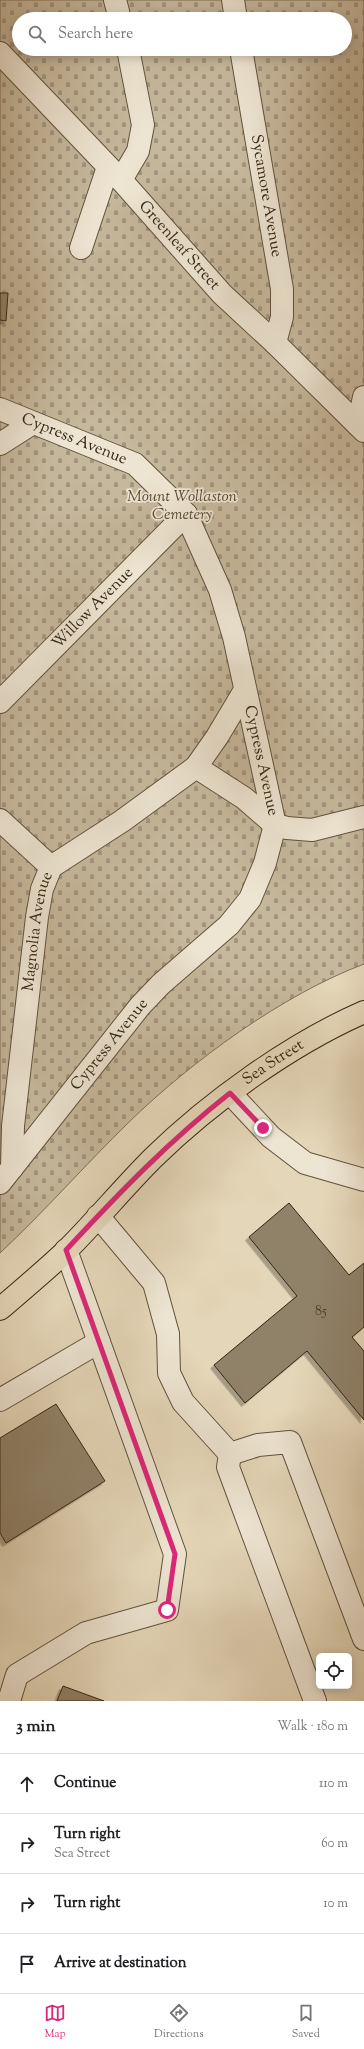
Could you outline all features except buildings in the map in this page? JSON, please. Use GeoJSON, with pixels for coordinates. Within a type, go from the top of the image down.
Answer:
{"type":"FeatureCollection","features":[{"type":"Feature","properties":{"kind":"main road","name":"Sea Street"},"geometry":{"type":"LineString","coordinates":[[0,1309],[66,1250],[154,1157],[195,1120],[230,1093],[299,1046],[364,1012]]}},
{"type":"Feature","properties":{"kind":"lane"},"geometry":{"type":"LineString","coordinates":[[115,0],[118,12]]}},
{"type":"Feature","properties":{"kind":"lane"},"geometry":{"type":"LineString","coordinates":[[233,0],[235,12]]}},
{"type":"Feature","properties":{"kind":"lane","name":"Greenleaf Street"},"geometry":{"type":"LineString","coordinates":[[0,53],[115,174],[222,294],[275,342],[361,428]]}},
{"type":"Feature","properties":{"kind":"lane"},"geometry":{"type":"LineString","coordinates":[[81,248],[115,174],[138,151],[143,125],[129,56]]}},
{"type":"Feature","properties":{"kind":"lane","name":"Sycamore Avenue"},"geometry":{"type":"LineString","coordinates":[[242,56],[282,289],[282,317],[275,342]]}},
{"type":"Feature","properties":{"kind":"lane"},"geometry":{"type":"LineString","coordinates":[[361,428],[364,398]]}},
{"type":"Feature","properties":{"kind":"lane","name":"Cypress Avenue"},"geometry":{"type":"LineString","coordinates":[[0,409],[135,464],[186,514],[220,590],[234,637],[275,825],[266,863],[250,899],[229,925],[161,984],[140,1006],[6,1176]]}},
{"type":"Feature","properties":{"kind":"lane"},"geometry":{"type":"LineString","coordinates":[[0,444],[33,423]]}},
{"type":"Feature","properties":{"kind":"lane","name":"Willow Avenue"},"geometry":{"type":"LineString","coordinates":[[0,702],[186,514]]}},
{"type":"Feature","properties":{"kind":"lane","name":"Magnolia Avenue"},"geometry":{"type":"LineString","coordinates":[[6,1176],[37,917],[42,889],[51,867],[128,817],[196,767],[217,737],[245,690]]}},
{"type":"Feature","properties":{"kind":"lane"},"geometry":{"type":"LineString","coordinates":[[196,767],[244,798],[275,825],[288,828],[312,830],[364,817]]}},
{"type":"Feature","properties":{"kind":"lane"},"geometry":{"type":"LineString","coordinates":[[0,820],[51,867]]}},
{"type":"Feature","properties":{"kind":"lane"},"geometry":{"type":"LineString","coordinates":[[230,1093],[271,1137],[305,1163],[364,1180]]}},
{"type":"Feature","properties":{"kind":"lane"},"geometry":{"type":"LineString","coordinates":[[98,1216],[154,1283],[168,1334],[169,1373],[182,1402],[230,1454]]}},
{"type":"Feature","properties":{"kind":"lane"},"geometry":{"type":"LineString","coordinates":[[9,1701],[8,1671],[86,1633],[167,1610],[175,1554],[66,1250]]}},
{"type":"Feature","properties":{"kind":"lane"},"geometry":{"type":"LineString","coordinates":[[0,1400],[99,1342]]}},
{"type":"Feature","properties":{"kind":"lane"},"geometry":{"type":"LineString","coordinates":[[230,1454],[258,1444],[290,1442],[358,1606],[364,1639]]}},
{"type":"Feature","properties":{"kind":"lane"},"geometry":{"type":"LineString","coordinates":[[230,1454],[228,1467],[315,1701]]}},
{"type":"Feature","properties":{"kind":"green space","name":"Mount Wollaston Cemetery"},"geometry":{"type":"Polygon","coordinates":[[[0,0],[364,0],[364,964],[333,977],[302,993],[239,1032],[209,1053],[129,1122],[0,1253],[0,0]]]}},
{"type":"Feature","properties":{"kind":"route"},"geometry":{"type":"LineString","coordinates":[[167,1610],[175,1554],[66,1250],[154,1157],[195,1120],[230,1093],[263,1128]]}}]}
